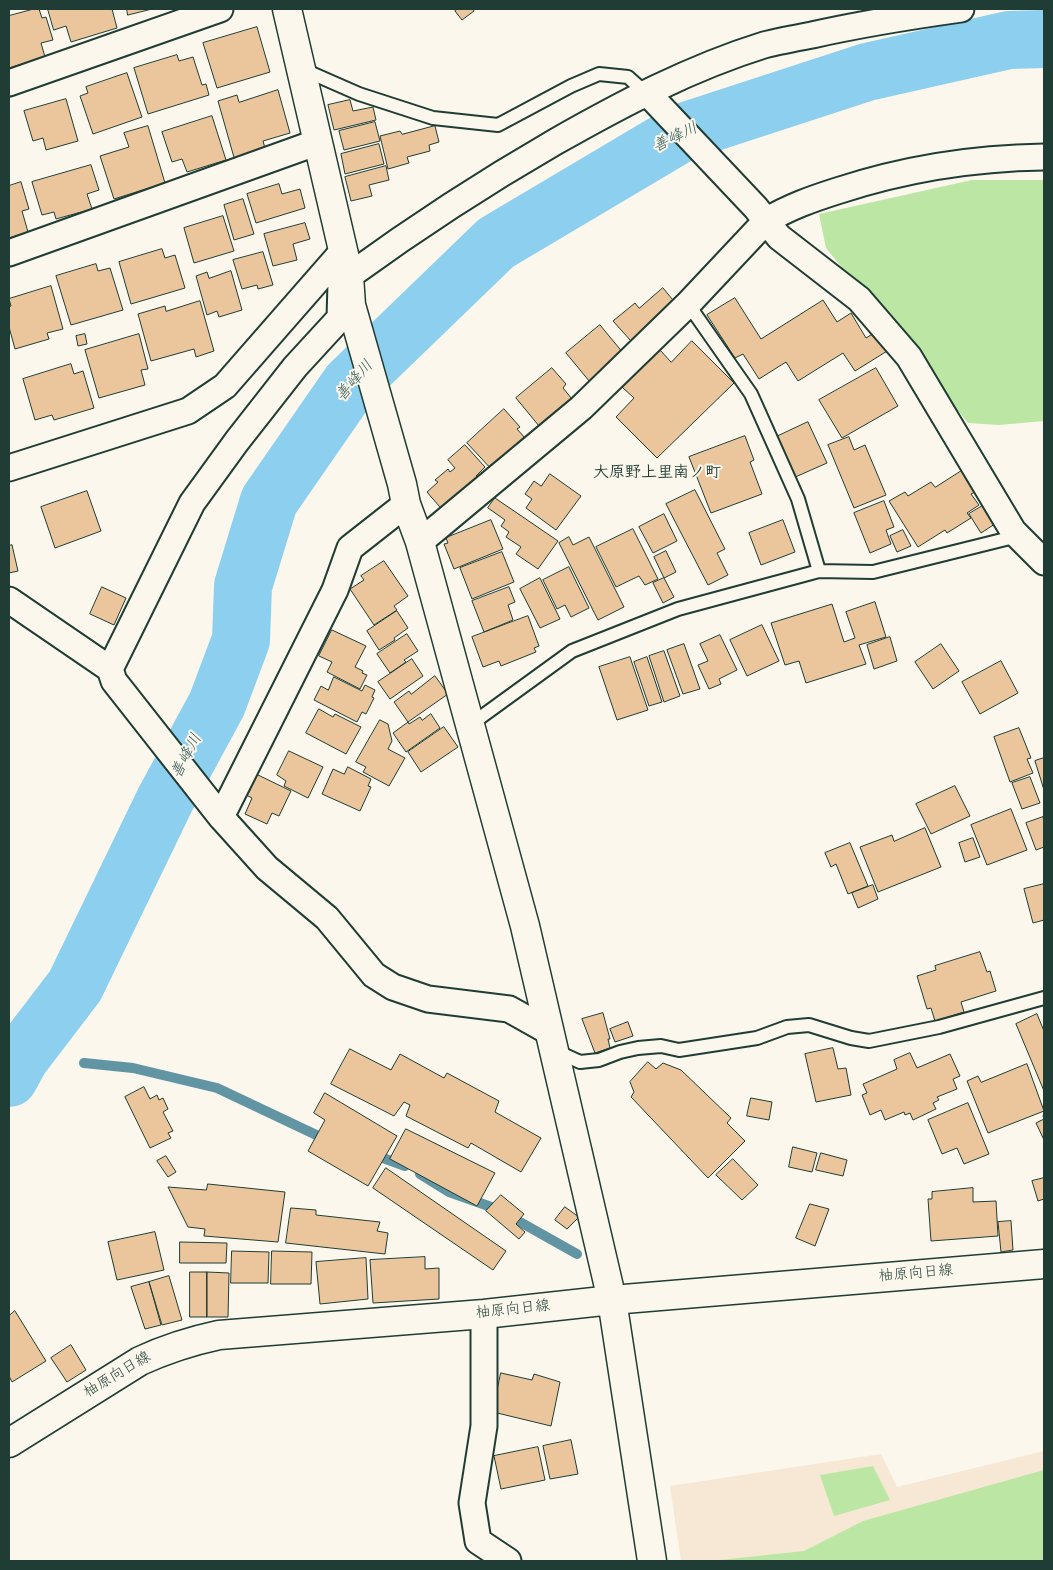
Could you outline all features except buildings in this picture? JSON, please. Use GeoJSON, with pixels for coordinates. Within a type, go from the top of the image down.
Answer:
{"type":"FeatureCollection","features":[{"type":"Feature","properties":{"kind":"street"},"geometry":{"type":"LineString","coordinates":[[9,83],[220,9]]}},
{"type":"Feature","properties":{"kind":"street"},"geometry":{"type":"LineString","coordinates":[[287,9],[346,263],[351,305],[404,494],[420,542],[525,926],[612,1300],[652,1561]]}},
{"type":"Feature","properties":{"kind":"street"},"geometry":{"type":"LineString","coordinates":[[9,468],[188,411],[225,386],[346,263],[456,202],[575,130],[650,96],[719,60],[766,45],[897,18],[961,9]]}},
{"type":"Feature","properties":{"kind":"street"},"geometry":{"type":"LineString","coordinates":[[650,96],[761,215],[779,237],[859,300],[909,357],[1013,531],[1044,562]]}},
{"type":"Feature","properties":{"kind":"street"},"geometry":{"type":"LineString","coordinates":[[9,253],[318,142]]}},
{"type":"Feature","properties":{"kind":"street"},"geometry":{"type":"LineString","coordinates":[[420,542],[581,408],[688,304],[761,215],[782,211],[860,183],[929,167],[1006,158],[1044,157]]}},
{"type":"Feature","properties":{"kind":"street"},"geometry":{"type":"LineString","coordinates":[[112,675],[192,503],[237,441],[290,374],[340,318],[346,263]]}},
{"type":"Feature","properties":{"kind":"street"},"geometry":{"type":"LineString","coordinates":[[221,817],[335,590],[350,548],[404,494]]}},
{"type":"Feature","properties":{"kind":"street"},"geometry":{"type":"LineString","coordinates":[[9,600],[112,675],[221,817],[267,868],[327,918],[374,975],[393,987],[428,999],[509,1009],[552,1041]]}},
{"type":"Feature","properties":{"kind":"street","name":"柚原向日線"},"geometry":{"type":"LineString","coordinates":[[9,1443],[161,1351],[219,1335],[484,1314],[612,1300],[1044,1264]]}},
{"type":"Feature","properties":{"kind":"street"},"geometry":{"type":"LineString","coordinates":[[484,1314],[484,1426],[472,1503],[478,1541],[508,1561]]}},
{"type":"Feature","properties":{"kind":"lane"},"geometry":{"type":"LineString","coordinates":[[301,69],[358,94],[433,118],[498,125],[571,86],[599,74],[628,77],[650,96]]}},
{"type":"Feature","properties":{"kind":"lane"},"geometry":{"type":"LineString","coordinates":[[688,304],[751,394],[798,499],[819,570]]}},
{"type":"Feature","properties":{"kind":"lane"},"geometry":{"type":"LineString","coordinates":[[470,725],[572,651],[678,609],[819,570],[873,572],[1018,536]]}},
{"type":"Feature","properties":{"kind":"lane"},"geometry":{"type":"LineString","coordinates":[[552,1041],[580,1062],[599,1060],[638,1048],[661,1046],[679,1050],[750,1039],[787,1027],[809,1025],[851,1038],[869,1041],[939,1027],[1044,998]]}},
{"type":"Feature","properties":{"kind":"shaded area"},"geometry":{"type":"Polygon","coordinates":[[[1044,1451],[1044,1561],[681,1561],[670,1486],[881,1454],[897,1487],[1044,1451]]]}},
{"type":"Feature","properties":{"kind":"green space"},"geometry":{"type":"Polygon","coordinates":[[[972,180],[1044,180],[1044,421],[999,425],[968,423],[826,248],[819,214],[972,180]]]}},
{"type":"Feature","properties":{"kind":"green space"},"geometry":{"type":"Polygon","coordinates":[[[873,1466],[890,1500],[834,1516],[820,1475],[873,1466]]]}},
{"type":"Feature","properties":{"kind":"green space"},"geometry":{"type":"Polygon","coordinates":[[[1044,1470],[1044,1561],[711,1561],[804,1551],[863,1521],[1044,1470]]]}},
{"type":"Feature","properties":{"kind":"waterway","name":"善峰川"},"geometry":{"type":"LineString","coordinates":[[9,1078],[20,1058],[75,986],[165,800],[217,704],[241,640],[243,586],[269,501],[350,384],[496,243],[683,132],[867,72],[1009,40],[1044,39]]}},
{"type":"Feature","properties":{"kind":"waterway"},"geometry":{"type":"LineString","coordinates":[[84,1063],[133,1068],[217,1088],[329,1141]]}},
{"type":"Feature","properties":{"kind":"waterway"},"geometry":{"type":"LineString","coordinates":[[372,1154],[405,1166]]}},
{"type":"Feature","properties":{"kind":"waterway"},"geometry":{"type":"LineString","coordinates":[[420,1174],[449,1192],[497,1209],[577,1254]]}},
{"type":"Feature","properties":{"kind":"district","name":"大原野上里南ノ町"},"geometry":{"type":"Point","coordinates":[657,475]}}]}
